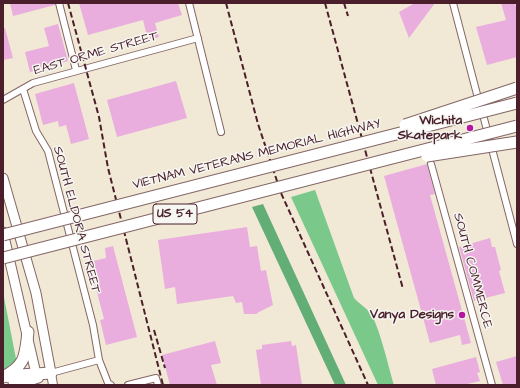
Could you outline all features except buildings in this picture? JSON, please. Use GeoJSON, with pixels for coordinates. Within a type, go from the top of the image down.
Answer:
{"type":"FeatureCollection","features":[{"type":"Feature","properties":{"kind":"highway"},"geometry":{"type":"LineString","coordinates":[[344,147],[517,88]]}},
{"type":"Feature","properties":{"kind":"highway","name":"VIETNAM VETERANS MEMORIAL HIGHWAY"},"geometry":{"type":"LineString","coordinates":[[3,235],[517,103]]}},
{"type":"Feature","properties":{"kind":"highway","name":"US 54"},"geometry":{"type":"LineString","coordinates":[[3,258],[517,126]]}},
{"type":"Feature","properties":{"kind":"highway"},"geometry":{"type":"LineString","coordinates":[[348,170],[517,142]]}},
{"type":"Feature","properties":{"kind":"highway"},"geometry":{"type":"LineString","coordinates":[[3,378],[15,371],[24,359],[28,332]]}},
{"type":"Feature","properties":{"kind":"highway"},"geometry":{"type":"LineString","coordinates":[[14,385],[37,379],[51,373]]}},
{"type":"Feature","properties":{"kind":"highway"},"geometry":{"type":"LineString","coordinates":[[3,378],[20,375],[37,379]]}},
{"type":"Feature","properties":{"kind":"main road"},"geometry":{"type":"LineString","coordinates":[[3,178],[36,293],[53,385]]}},
{"type":"Feature","properties":{"kind":"main road"},"geometry":{"type":"LineString","coordinates":[[3,232],[28,332],[37,379]]}},
{"type":"Feature","properties":{"kind":"street"},"geometry":{"type":"LineString","coordinates":[[59,3],[76,70]]}},
{"type":"Feature","properties":{"kind":"street"},"geometry":{"type":"LineString","coordinates":[[189,3],[221,132]]}},
{"type":"Feature","properties":{"kind":"street"},"geometry":{"type":"LineString","coordinates":[[453,3],[517,244]]}},
{"type":"Feature","properties":{"kind":"street","name":"EAST ORME STREET"},"geometry":{"type":"LineString","coordinates":[[3,100],[33,82],[198,38]]}},
{"type":"Feature","properties":{"kind":"street","name":"SOUTH ELDORA STREET"},"geometry":{"type":"LineString","coordinates":[[23,89],[36,130],[48,151],[94,325],[99,360],[108,383],[111,385]]}},
{"type":"Feature","properties":{"kind":"street","name":"SOUTH COMMERCE"},"geometry":{"type":"LineString","coordinates":[[431,164],[492,385]]}},
{"type":"Feature","properties":{"kind":"street"},"geometry":{"type":"LineString","coordinates":[[51,373],[99,360]]}},
{"type":"Feature","properties":{"kind":"street"},"geometry":{"type":"LineString","coordinates":[[128,385],[157,382]]}},
{"type":"Feature","properties":{"kind":"green space"},"geometry":{"type":"Polygon","coordinates":[[[315,190],[354,298],[368,311],[377,327],[394,385],[378,385],[291,197],[315,190]]]}},
{"type":"Feature","properties":{"kind":"green space"},"geometry":{"type":"Polygon","coordinates":[[[263,204],[346,385],[335,385],[252,207],[263,204]]]}},
{"type":"Feature","properties":{"kind":"green space"},"geometry":{"type":"Polygon","coordinates":[[[3,292],[17,364],[3,374],[3,292]]]}},
{"type":"Feature","properties":{"kind":"railway"},"geometry":{"type":"LineString","coordinates":[[68,3],[99,117],[108,168],[163,385]]}},
{"type":"Feature","properties":{"kind":"railway"},"geometry":{"type":"LineString","coordinates":[[226,3],[258,124],[281,193],[368,385]]}},
{"type":"Feature","properties":{"kind":"railway"},"geometry":{"type":"LineString","coordinates":[[325,3],[403,289]]}},
{"type":"Feature","properties":{"kind":"railway"},"geometry":{"type":"LineString","coordinates":[[344,3],[348,16]]}},
{"type":"Feature","properties":{"kind":"railway"},"geometry":{"type":"LineString","coordinates":[[154,330],[165,368]]}},
{"type":"Feature","properties":{"kind":"place","name":"Wichita Skatepark"},"geometry":{"type":"Point","coordinates":[470,128]}},
{"type":"Feature","properties":{"kind":"place","name":"Vanya Designs"},"geometry":{"type":"Point","coordinates":[462,315]}}]}
